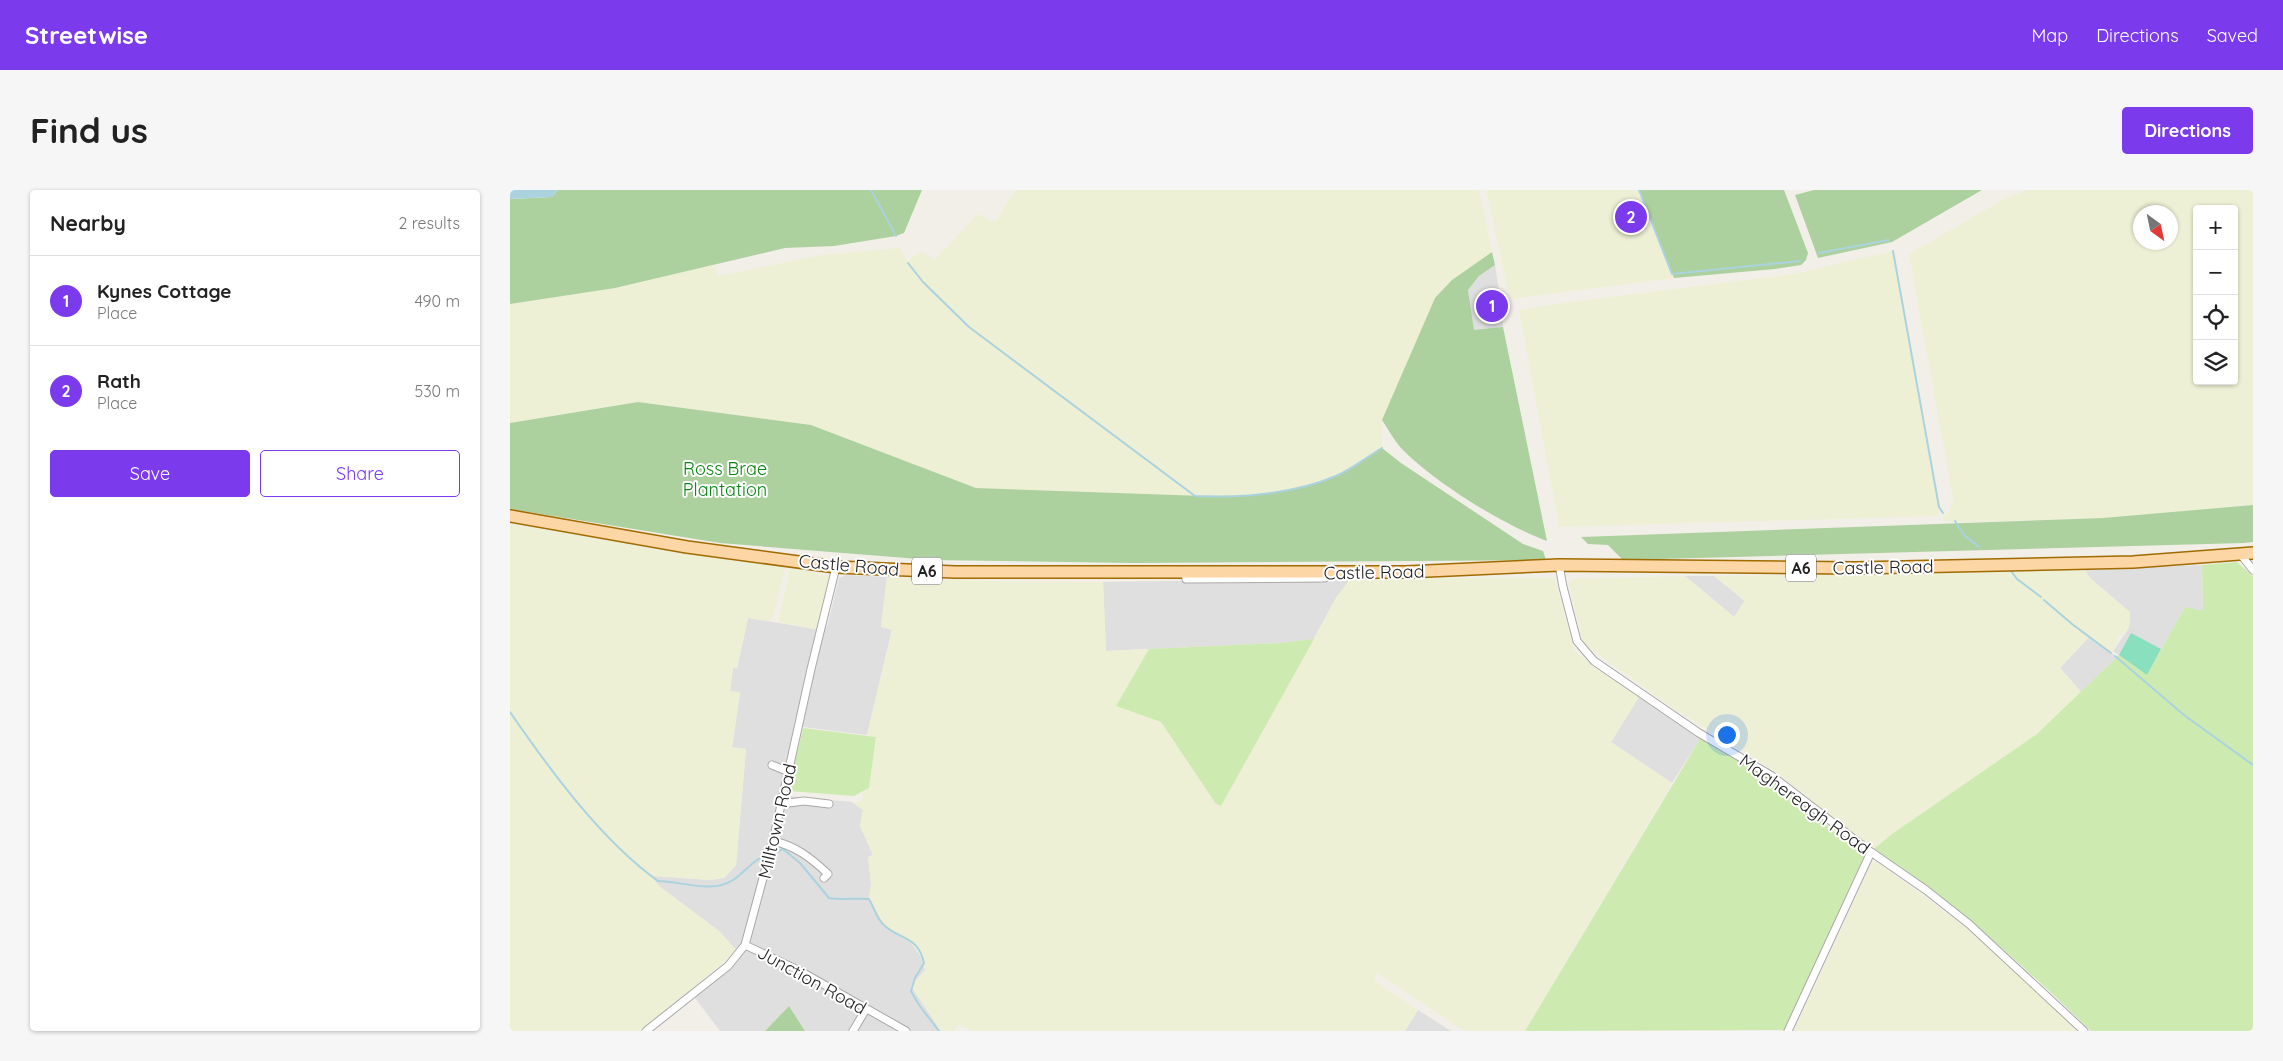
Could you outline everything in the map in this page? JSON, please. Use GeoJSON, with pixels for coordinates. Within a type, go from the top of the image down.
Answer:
{"type":"FeatureCollection","features":[{"type":"Feature","properties":{"kind":"main road","name":"Castle Road"},"geometry":{"type":"LineString","coordinates":[[510,516],[687,547],[836,567],[955,572],[1185,572],[1214,576],[1294,576],[1328,572],[1406,572],[1559,565],[1856,568],[2133,562],[2253,553]]}},
{"type":"Feature","properties":{"kind":"street"},"geometry":{"type":"LineString","coordinates":[[2241,555],[2253,570]]}},
{"type":"Feature","properties":{"kind":"street","name":"Maghereagh Road"},"geometry":{"type":"LineString","coordinates":[[1559,565],[1577,641],[1594,661],[1700,733],[1772,776],[1969,924],[2084,1031]]}},
{"type":"Feature","properties":{"kind":"street","name":"Milltown Road"},"geometry":{"type":"LineString","coordinates":[[646,1031],[728,966],[745,945],[773,841],[811,668],[836,567]]}},
{"type":"Feature","properties":{"kind":"street"},"geometry":{"type":"LineString","coordinates":[[772,765],[789,772]]}},
{"type":"Feature","properties":{"kind":"street"},"geometry":{"type":"LineString","coordinates":[[781,804],[804,801],[816,806],[829,804]]}},
{"type":"Feature","properties":{"kind":"street"},"geometry":{"type":"LineString","coordinates":[[773,841],[787,844],[803,852],[828,874],[824,878]]}},
{"type":"Feature","properties":{"kind":"street"},"geometry":{"type":"LineString","coordinates":[[1788,1031],[1871,852]]}},
{"type":"Feature","properties":{"kind":"street","name":"Junction Road"},"geometry":{"type":"LineString","coordinates":[[745,945],[800,971],[906,1031]]}},
{"type":"Feature","properties":{"kind":"street"},"geometry":{"type":"LineString","coordinates":[[853,1031],[866,1009]]}},
{"type":"Feature","properties":{"kind":"shaded area"},"geometry":{"type":"Polygon","coordinates":[[[1495,265],[1503,314],[1503,327],[1474,331],[1468,290],[1479,276],[1495,265]]]}},
{"type":"Feature","properties":{"kind":"shaded area"},"geometry":{"type":"Polygon","coordinates":[[[2202,565],[2203,612],[2185,607],[2147,675],[2113,651],[2129,628],[2130,613],[2090,578],[2085,570],[2202,565]]]}},
{"type":"Feature","properties":{"kind":"shaded area"},"geometry":{"type":"Polygon","coordinates":[[[846,575],[887,577],[881,627],[892,629],[867,735],[795,726],[780,795],[852,802],[863,810],[860,826],[873,855],[868,857],[871,883],[869,899],[884,926],[909,940],[921,957],[925,970],[911,986],[941,1031],[805,1031],[789,1006],[765,1031],[720,1031],[695,998],[736,963],[745,951],[740,947],[737,951],[720,932],[659,886],[650,875],[710,880],[724,878],[736,865],[746,749],[732,748],[740,693],[730,691],[733,667],[737,668],[748,618],[815,629],[818,626],[827,627],[839,578],[846,575]]]}},
{"type":"Feature","properties":{"kind":"shaded area"},"geometry":{"type":"Polygon","coordinates":[[[1685,576],[1714,576],[1745,601],[1734,617],[1685,576]]]}},
{"type":"Feature","properties":{"kind":"shaded area"},"geometry":{"type":"Polygon","coordinates":[[[1351,578],[1336,598],[1314,639],[1280,643],[1106,651],[1103,582],[1351,578]]]}},
{"type":"Feature","properties":{"kind":"shaded area"},"geometry":{"type":"Polygon","coordinates":[[[2089,637],[2117,657],[2081,692],[2060,668],[2089,637]]]}},
{"type":"Feature","properties":{"kind":"shaded area"},"geometry":{"type":"Polygon","coordinates":[[[1639,697],[1700,739],[1672,783],[1611,742],[1639,697]]]}},
{"type":"Feature","properties":{"kind":"shaded area"},"geometry":{"type":"Polygon","coordinates":[[[1418,1010],[1451,1031],[1405,1031],[1418,1010]]]}},
{"type":"Feature","properties":{"kind":"green space"},"geometry":{"type":"Polygon","coordinates":[[[558,190],[922,190],[904,233],[896,236],[834,246],[785,248],[615,288],[510,304],[510,199],[552,197],[558,190]]]}},
{"type":"Feature","properties":{"kind":"green space"},"geometry":{"type":"Polygon","coordinates":[[[1015,190],[1479,190],[1492,252],[1452,280],[1382,420],[1382,448],[1337,476],[1292,490],[1233,497],[976,488],[811,425],[638,402],[510,423],[510,304],[618,287],[715,265],[718,276],[820,255],[900,248],[907,261],[922,251],[934,260],[978,214],[991,221],[997,220],[1015,190]]]}},
{"type":"Feature","properties":{"kind":"green space"},"geometry":{"type":"Polygon","coordinates":[[[1486,190],[1639,190],[1674,278],[1510,299],[1486,190]]]}},
{"type":"Feature","properties":{"kind":"green space"},"geometry":{"type":"Polygon","coordinates":[[[1639,190],[1784,190],[1808,253],[1806,260],[1801,265],[1775,269],[1674,278],[1639,190]]]}},
{"type":"Feature","properties":{"kind":"green space"},"geometry":{"type":"Polygon","coordinates":[[[1814,190],[1982,190],[1892,242],[1818,258],[1795,195],[1814,190]]]}},
{"type":"Feature","properties":{"kind":"green space"},"geometry":{"type":"Polygon","coordinates":[[[2027,190],[2253,190],[2253,505],[2103,518],[1943,521],[1943,516],[1950,511],[1953,500],[1909,254],[2004,199],[2027,190]]]}},
{"type":"Feature","properties":{"kind":"green space"},"geometry":{"type":"Polygon","coordinates":[[[1892,251],[1940,516],[1559,527],[1519,310],[1794,274],[1892,251]]]}},
{"type":"Feature","properties":{"kind":"green space"},"geometry":{"type":"Polygon","coordinates":[[[1492,252],[1495,265],[1479,276],[1468,290],[1474,330],[1503,327],[1547,541],[1490,514],[1432,475],[1401,448],[1382,420],[1435,298],[1452,280],[1492,252]]]}},
{"type":"Feature","properties":{"kind":"green space","name":"Ross Brae Plantation"},"geometry":{"type":"Polygon","coordinates":[[[638,402],[811,425],[976,488],[1233,497],[1292,490],[1337,476],[1382,448],[1401,463],[1523,544],[1543,551],[1546,560],[1134,563],[931,560],[720,543],[510,509],[510,423],[638,402]]]}},
{"type":"Feature","properties":{"kind":"green space"},"geometry":{"type":"Polygon","coordinates":[[[2253,505],[2253,542],[2244,543],[1623,560],[1608,545],[1588,544],[1581,537],[2103,518],[2253,505]]]}},
{"type":"Feature","properties":{"kind":"green space"},"geometry":{"type":"Polygon","coordinates":[[[510,523],[783,566],[785,568],[774,613],[770,621],[748,618],[737,668],[733,668],[730,691],[740,692],[732,747],[746,749],[736,865],[724,878],[710,880],[651,876],[659,886],[720,932],[737,951],[640,1031],[510,1031],[510,523]]]}},
{"type":"Feature","properties":{"kind":"green space"},"geometry":{"type":"Polygon","coordinates":[[[2237,562],[2253,576],[2253,1031],[2091,1031],[1987,935],[1932,890],[1874,849],[1892,834],[2037,734],[2119,655],[2147,675],[2185,607],[2203,611],[2202,565],[2237,562]]]}},
{"type":"Feature","properties":{"kind":"green space"},"geometry":{"type":"Polygon","coordinates":[[[793,568],[829,576],[818,626],[815,629],[778,622],[790,569],[793,568]]]}},
{"type":"Feature","properties":{"kind":"green space"},"geometry":{"type":"Polygon","coordinates":[[[2085,570],[2090,578],[2130,612],[2129,628],[2118,636],[2115,649],[2111,653],[2089,637],[2060,668],[2081,692],[2037,734],[1892,834],[1874,849],[1773,770],[1673,708],[1590,649],[1582,639],[1569,583],[1573,579],[1685,576],[1734,617],[1745,600],[1714,576],[2085,570]]]}},
{"type":"Feature","properties":{"kind":"green space"},"geometry":{"type":"Polygon","coordinates":[[[887,577],[990,581],[1103,582],[1106,651],[1149,649],[1116,706],[1161,722],[1216,804],[1221,806],[1336,598],[1351,578],[1554,578],[1574,650],[1593,667],[1639,697],[1611,742],[1672,783],[1525,1031],[1464,1031],[1377,973],[1374,980],[1418,1010],[1405,1031],[971,1031],[959,1024],[953,1031],[941,1031],[911,986],[925,970],[921,957],[911,942],[884,926],[869,899],[871,883],[868,857],[873,855],[860,826],[863,810],[853,803],[863,800],[862,793],[869,788],[876,737],[867,735],[892,630],[881,627],[887,577]]]}},
{"type":"Feature","properties":{"kind":"green space"},"geometry":{"type":"Polygon","coordinates":[[[2131,633],[2161,649],[2147,675],[2119,655],[2131,633]]]}},
{"type":"Feature","properties":{"kind":"green space"},"geometry":{"type":"Polygon","coordinates":[[[1314,639],[1221,806],[1216,804],[1161,722],[1116,706],[1149,649],[1280,643],[1314,639]]]}},
{"type":"Feature","properties":{"kind":"green space"},"geometry":{"type":"Polygon","coordinates":[[[803,728],[876,737],[869,788],[854,796],[788,791],[803,728]]]}},
{"type":"Feature","properties":{"kind":"green space"},"geometry":{"type":"Polygon","coordinates":[[[1700,739],[1767,777],[1864,856],[1785,1030],[1525,1031],[1700,739]]]}},
{"type":"Feature","properties":{"kind":"green space"},"geometry":{"type":"Polygon","coordinates":[[[1875,861],[1960,923],[2043,997],[2076,1031],[1794,1031],[1872,863],[1875,861]]]}},
{"type":"Feature","properties":{"kind":"green space"},"geometry":{"type":"Polygon","coordinates":[[[789,1006],[805,1031],[765,1031],[789,1006]]]}},
{"type":"Feature","properties":{"kind":"water"},"geometry":{"type":"Polygon","coordinates":[[[510,190],[558,190],[552,197],[510,199],[510,190]]]}},
{"type":"Feature","properties":{"kind":"waterway"},"geometry":{"type":"LineString","coordinates":[[871,190],[896,236]]}},
{"type":"Feature","properties":{"kind":"waterway"},"geometry":{"type":"LineString","coordinates":[[1639,190],[1672,274],[1800,261]]}},
{"type":"Feature","properties":{"kind":"waterway"},"geometry":{"type":"LineString","coordinates":[[1819,253],[1889,240]]}},
{"type":"Feature","properties":{"kind":"waterway"},"geometry":{"type":"LineString","coordinates":[[1893,251],[1939,507],[1943,513]]}},
{"type":"Feature","properties":{"kind":"waterway"},"geometry":{"type":"LineString","coordinates":[[908,263],[923,282],[969,327],[1195,496],[1248,496],[1302,487],[1336,476],[1382,448]]}},
{"type":"Feature","properties":{"kind":"waterway"},"geometry":{"type":"LineString","coordinates":[[1955,521],[1964,535],[1979,547]]}},
{"type":"Feature","properties":{"kind":"waterway"},"geometry":{"type":"LineString","coordinates":[[2011,571],[2017,579],[2041,597]]}},
{"type":"Feature","properties":{"kind":"waterway"},"geometry":{"type":"LineString","coordinates":[[2044,600],[2111,653]]}},
{"type":"Feature","properties":{"kind":"waterway"},"geometry":{"type":"LineString","coordinates":[[2115,656],[2184,715],[2253,765]]}},
{"type":"Feature","properties":{"kind":"waterway"},"geometry":{"type":"LineString","coordinates":[[510,712],[559,780],[597,825],[616,845],[658,881],[696,886],[725,884],[764,856]]}},
{"type":"Feature","properties":{"kind":"waterway"},"geometry":{"type":"LineString","coordinates":[[775,853],[783,849],[800,863],[829,898],[869,899],[882,923],[918,948],[924,963],[915,978],[911,991],[939,1031]]}},
{"type":"Feature","properties":{"kind":"place","name":"Rath"},"geometry":{"type":"Point","coordinates":[1631,217]}},
{"type":"Feature","properties":{"kind":"place","name":"Kynes Cottage"},"geometry":{"type":"Point","coordinates":[1492,306]}}]}
